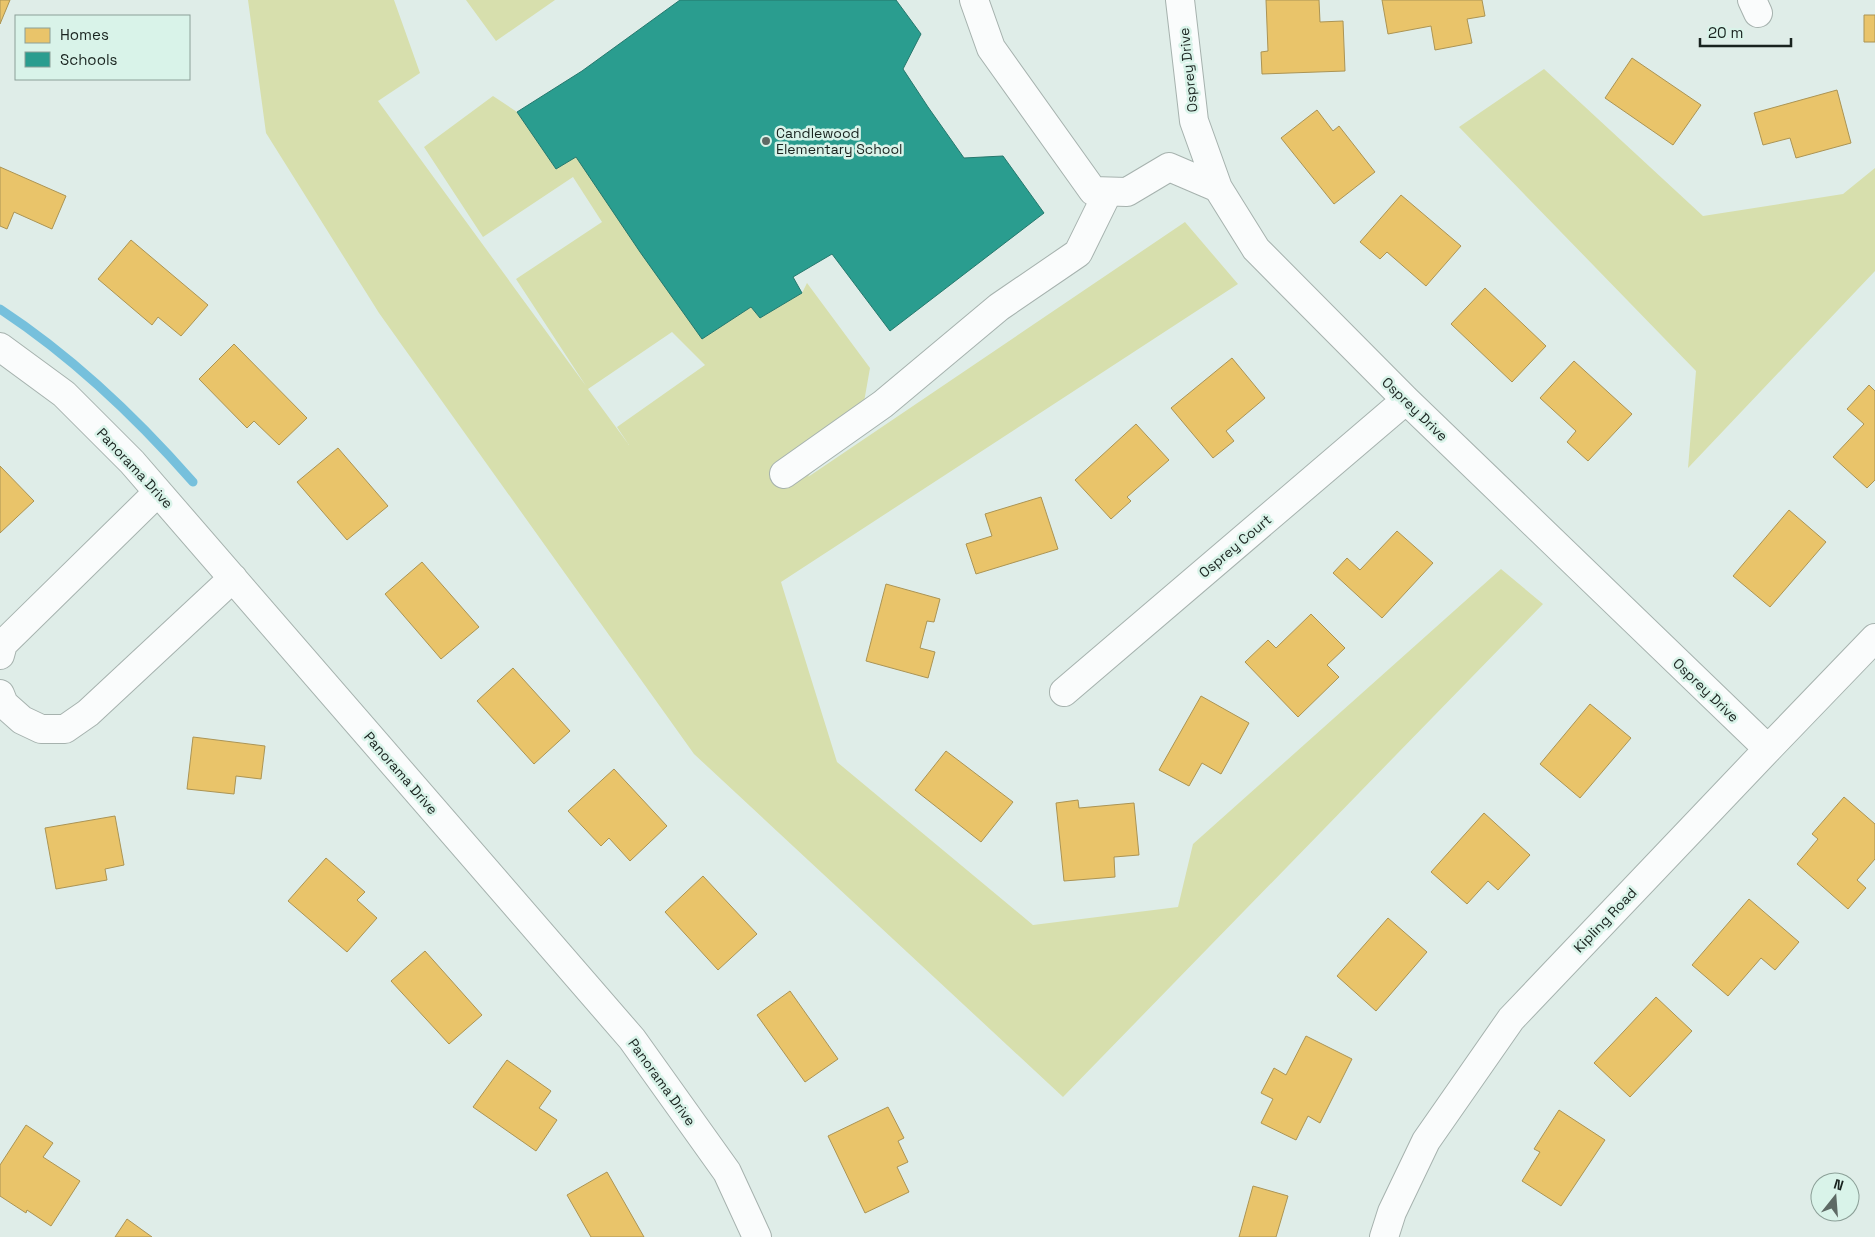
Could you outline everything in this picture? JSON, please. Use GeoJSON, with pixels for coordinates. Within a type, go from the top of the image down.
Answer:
{"type":"FeatureCollection","features":[{"type":"Feature","properties":{"kind":"street"},"geometry":{"type":"LineString","coordinates":[[974,0],[991,48],[1093,191],[1127,192],[1169,167],[1218,188]]}},
{"type":"Feature","properties":{"kind":"street","name":"Osprey Drive"},"geometry":{"type":"LineString","coordinates":[[1180,0],[1194,120],[1218,188],[1256,249],[1406,400],[1768,749]]}},
{"type":"Feature","properties":{"kind":"street"},"geometry":{"type":"LineString","coordinates":[[784,474],[883,404],[999,307],[1078,253],[1108,192]]}},
{"type":"Feature","properties":{"kind":"street","name":"Panorama Drive"},"geometry":{"type":"LineString","coordinates":[[0,347],[64,394],[132,462],[632,1039],[727,1172],[757,1237]]}},
{"type":"Feature","properties":{"kind":"street","name":"Osprey Court"},"geometry":{"type":"LineString","coordinates":[[1064,692],[1406,400]]}},
{"type":"Feature","properties":{"kind":"street"},"geometry":{"type":"LineString","coordinates":[[0,655],[3,644],[158,492]]}},
{"type":"Feature","properties":{"kind":"street"},"geometry":{"type":"LineString","coordinates":[[0,694],[4,704],[22,720],[41,729],[65,729],[88,713],[233,578]]}},
{"type":"Feature","properties":{"kind":"street","name":"Kipling Road"},"geometry":{"type":"LineString","coordinates":[[1384,1237],[1392,1212],[1426,1142],[1511,1019],[1875,638]]}},
{"type":"Feature","properties":{"kind":"green space"},"geometry":{"type":"Polygon","coordinates":[[[248,0],[394,0],[420,73],[378,101],[586,386],[516,279],[602,222],[573,177],[483,237],[424,147],[493,96],[517,112],[556,169],[576,157],[702,339],[751,307],[760,318],[802,293],[807,283],[870,368],[864,402],[808,477],[1185,222],[1238,284],[781,582],[837,762],[1033,925],[1178,907],[1193,844],[1501,569],[1543,604],[1063,1097],[694,754],[379,313],[266,133],[248,0]],[[672,332],[588,389],[629,445],[617,427],[705,365],[672,332]]]}},
{"type":"Feature","properties":{"kind":"green space"},"geometry":{"type":"Polygon","coordinates":[[[466,0],[555,0],[496,41],[466,0]]]}},
{"type":"Feature","properties":{"kind":"green space"},"geometry":{"type":"Polygon","coordinates":[[[1544,69],[1703,216],[1843,194],[1875,168],[1875,271],[1688,468],[1696,371],[1459,127],[1544,69]]]}},
{"type":"Feature","properties":{"kind":"building: Homes"},"geometry":{"type":"Polygon","coordinates":[[[0,0],[10,0],[0,24],[0,0]]]}},
{"type":"Feature","properties":{"kind":"building: Homes"},"geometry":{"type":"Polygon","coordinates":[[[1266,0],[1319,0],[1320,22],[1343,21],[1345,71],[1262,74],[1261,52],[1268,51],[1266,0]]]}},
{"type":"Feature","properties":{"kind":"building: Homes"},"geometry":{"type":"Polygon","coordinates":[[[1382,0],[1482,0],[1485,16],[1467,19],[1472,43],[1435,50],[1431,26],[1388,34],[1382,0]]]}},
{"type":"Feature","properties":{"kind":"building: Homes"},"geometry":{"type":"Polygon","coordinates":[[[1864,15],[1875,15],[1875,42],[1864,42],[1864,15]]]}},
{"type":"Feature","properties":{"kind":"building: Homes"},"geometry":{"type":"Polygon","coordinates":[[[1632,58],[1701,105],[1673,145],[1605,98],[1632,58]]]}},
{"type":"Feature","properties":{"kind":"building: Homes"},"geometry":{"type":"Polygon","coordinates":[[[1837,90],[1851,143],[1796,158],[1790,138],[1763,145],[1754,113],[1837,90]]]}},
{"type":"Feature","properties":{"kind":"building: Homes"},"geometry":{"type":"Polygon","coordinates":[[[1317,110],[1333,131],[1339,126],[1375,172],[1334,204],[1281,138],[1317,110]]]}},
{"type":"Feature","properties":{"kind":"building: Homes"},"geometry":{"type":"Polygon","coordinates":[[[0,167],[66,196],[52,229],[14,212],[7,229],[0,226],[0,167]]]}},
{"type":"Feature","properties":{"kind":"building: Homes"},"geometry":{"type":"Polygon","coordinates":[[[1401,195],[1461,246],[1426,286],[1387,252],[1380,259],[1360,242],[1401,195]]]}},
{"type":"Feature","properties":{"kind":"building: Homes"},"geometry":{"type":"Polygon","coordinates":[[[131,240],[208,305],[181,336],[158,317],[152,325],[98,279],[131,240]]]}},
{"type":"Feature","properties":{"kind":"building: Homes"},"geometry":{"type":"Polygon","coordinates":[[[1485,288],[1546,346],[1512,382],[1451,324],[1485,288]]]}},
{"type":"Feature","properties":{"kind":"building: Homes"},"geometry":{"type":"Polygon","coordinates":[[[234,344],[307,418],[279,445],[254,421],[247,428],[199,379],[234,344]]]}},
{"type":"Feature","properties":{"kind":"building: Homes"},"geometry":{"type":"Polygon","coordinates":[[[1232,358],[1265,398],[1226,431],[1234,441],[1213,458],[1171,408],[1232,358]]]}},
{"type":"Feature","properties":{"kind":"building: Homes"},"geometry":{"type":"Polygon","coordinates":[[[1574,361],[1632,414],[1588,461],[1567,442],[1576,431],[1540,398],[1574,361]]]}},
{"type":"Feature","properties":{"kind":"building: Homes"},"geometry":{"type":"Polygon","coordinates":[[[1869,385],[1875,391],[1875,480],[1867,488],[1833,457],[1864,424],[1847,409],[1869,385]]]}},
{"type":"Feature","properties":{"kind":"building: Homes"},"geometry":{"type":"Polygon","coordinates":[[[1136,424],[1169,460],[1127,497],[1131,501],[1111,519],[1075,480],[1136,424]]]}},
{"type":"Feature","properties":{"kind":"building: Homes"},"geometry":{"type":"Polygon","coordinates":[[[338,448],[388,506],[347,540],[297,482],[338,448]]]}},
{"type":"Feature","properties":{"kind":"building: Homes"},"geometry":{"type":"Polygon","coordinates":[[[0,466],[34,501],[0,533],[0,466]]]}},
{"type":"Feature","properties":{"kind":"building: Homes"},"geometry":{"type":"Polygon","coordinates":[[[1041,497],[1058,549],[976,574],[966,544],[992,536],[985,514],[1041,497]]]}},
{"type":"Feature","properties":{"kind":"building: Homes"},"geometry":{"type":"Polygon","coordinates":[[[1789,510],[1826,542],[1770,607],[1733,576],[1789,510]]]}},
{"type":"Feature","properties":{"kind":"building: Homes"},"geometry":{"type":"Polygon","coordinates":[[[1397,531],[1433,563],[1382,618],[1333,573],[1347,558],[1360,570],[1397,531]]]}},
{"type":"Feature","properties":{"kind":"building: Homes"},"geometry":{"type":"Polygon","coordinates":[[[422,562],[479,627],[441,659],[385,594],[422,562]]]}},
{"type":"Feature","properties":{"kind":"building: Homes"},"geometry":{"type":"Polygon","coordinates":[[[886,584],[940,599],[934,622],[927,621],[920,648],[935,652],[928,678],[866,661],[886,584]]]}},
{"type":"Feature","properties":{"kind":"building: Homes"},"geometry":{"type":"Polygon","coordinates":[[[1311,614],[1345,648],[1327,665],[1339,677],[1298,717],[1245,662],[1268,640],[1276,648],[1311,614]]]}},
{"type":"Feature","properties":{"kind":"building: Homes"},"geometry":{"type":"Polygon","coordinates":[[[513,668],[570,731],[534,764],[477,701],[513,668]]]}},
{"type":"Feature","properties":{"kind":"building: Homes"},"geometry":{"type":"Polygon","coordinates":[[[1201,696],[1249,723],[1221,774],[1202,763],[1189,786],[1159,770],[1201,696]]]}},
{"type":"Feature","properties":{"kind":"building: Homes"},"geometry":{"type":"Polygon","coordinates":[[[1590,704],[1631,738],[1580,798],[1540,764],[1590,704]]]}},
{"type":"Feature","properties":{"kind":"building: Homes"},"geometry":{"type":"Polygon","coordinates":[[[193,737],[265,746],[261,779],[236,776],[234,794],[187,789],[193,737]]]}},
{"type":"Feature","properties":{"kind":"building: Homes"},"geometry":{"type":"Polygon","coordinates":[[[946,751],[1013,802],[981,842],[915,790],[946,751]]]}},
{"type":"Feature","properties":{"kind":"building: Homes"},"geometry":{"type":"Polygon","coordinates":[[[614,769],[667,826],[630,861],[609,838],[601,846],[568,811],[614,769]]]}},
{"type":"Feature","properties":{"kind":"building: Homes"},"geometry":{"type":"Polygon","coordinates":[[[1844,797],[1875,824],[1875,859],[1857,880],[1866,888],[1848,909],[1797,864],[1818,839],[1812,834],[1844,797]]]}},
{"type":"Feature","properties":{"kind":"building: Homes"},"geometry":{"type":"Polygon","coordinates":[[[1078,800],[1079,808],[1134,803],[1139,855],[1114,857],[1115,877],[1064,881],[1056,803],[1078,800]]]}},
{"type":"Feature","properties":{"kind":"building: Homes"},"geometry":{"type":"Polygon","coordinates":[[[1484,813],[1530,855],[1498,890],[1488,881],[1467,904],[1431,872],[1484,813]]]}},
{"type":"Feature","properties":{"kind":"building: Homes"},"geometry":{"type":"Polygon","coordinates":[[[115,816],[124,865],[105,869],[107,880],[56,889],[45,828],[115,816]]]}},
{"type":"Feature","properties":{"kind":"building: Homes"},"geometry":{"type":"Polygon","coordinates":[[[326,858],[365,892],[357,900],[377,918],[347,952],[288,901],[326,858]]]}},
{"type":"Feature","properties":{"kind":"building: Homes"},"geometry":{"type":"Polygon","coordinates":[[[703,876],[757,934],[718,970],[665,912],[703,876]]]}},
{"type":"Feature","properties":{"kind":"building: Homes"},"geometry":{"type":"Polygon","coordinates":[[[1749,899],[1799,942],[1775,970],[1761,958],[1728,996],[1692,965],[1749,899]]]}},
{"type":"Feature","properties":{"kind":"building: Homes"},"geometry":{"type":"Polygon","coordinates":[[[1388,918],[1427,952],[1376,1011],[1337,976],[1388,918]]]}},
{"type":"Feature","properties":{"kind":"building: Homes"},"geometry":{"type":"Polygon","coordinates":[[[425,951],[482,1015],[449,1044],[391,981],[425,951]]]}},
{"type":"Feature","properties":{"kind":"building: Homes"},"geometry":{"type":"Polygon","coordinates":[[[790,991],[838,1059],[805,1082],[757,1015],[790,991]]]}},
{"type":"Feature","properties":{"kind":"building: Homes"},"geometry":{"type":"Polygon","coordinates":[[[1656,997],[1692,1031],[1630,1097],[1594,1063],[1656,997]]]}},
{"type":"Feature","properties":{"kind":"building: Homes"},"geometry":{"type":"Polygon","coordinates":[[[1306,1036],[1352,1059],[1320,1123],[1308,1116],[1296,1140],[1261,1123],[1273,1099],[1261,1093],[1274,1068],[1286,1075],[1306,1036]]]}},
{"type":"Feature","properties":{"kind":"building: Homes"},"geometry":{"type":"Polygon","coordinates":[[[507,1060],[551,1091],[539,1108],[557,1120],[536,1151],[473,1107],[507,1060]]]}},
{"type":"Feature","properties":{"kind":"building: Homes"},"geometry":{"type":"Polygon","coordinates":[[[888,1107],[904,1138],[898,1141],[908,1162],[897,1167],[909,1192],[865,1213],[828,1136],[888,1107]]]}},
{"type":"Feature","properties":{"kind":"building: Homes"},"geometry":{"type":"Polygon","coordinates":[[[1559,1110],[1605,1140],[1561,1206],[1522,1181],[1540,1152],[1534,1149],[1559,1110]]]}},
{"type":"Feature","properties":{"kind":"building: Homes"},"geometry":{"type":"Polygon","coordinates":[[[26,1125],[53,1143],[43,1157],[80,1181],[51,1226],[27,1210],[26,1213],[0,1196],[0,1165],[26,1125]]]}},
{"type":"Feature","properties":{"kind":"building: Homes"},"geometry":{"type":"Polygon","coordinates":[[[607,1172],[644,1237],[591,1237],[567,1195],[607,1172]]]}},
{"type":"Feature","properties":{"kind":"building: Homes"},"geometry":{"type":"Polygon","coordinates":[[[1253,1186],[1288,1196],[1276,1237],[1239,1237],[1253,1186]]]}},
{"type":"Feature","properties":{"kind":"building: Homes"},"geometry":{"type":"Polygon","coordinates":[[[127,1219],[152,1237],[115,1237],[127,1219]]]}},
{"type":"Feature","properties":{"kind":"building: Schools"},"geometry":{"type":"Polygon","coordinates":[[[680,0],[896,0],[921,34],[903,69],[928,107],[964,158],[1003,156],[1044,213],[890,331],[832,254],[793,277],[802,293],[760,318],[751,307],[702,339],[576,157],[556,169],[517,112],[582,71],[680,0]]]}},
{"type":"Feature","properties":{"kind":"waterway"},"geometry":{"type":"LineString","coordinates":[[0,309],[53,347],[102,389],[149,434],[193,482]]}},
{"type":"Feature","properties":{"kind":"place","name":"Candlewood Elementary School"},"geometry":{"type":"Point","coordinates":[766,141]}}]}
